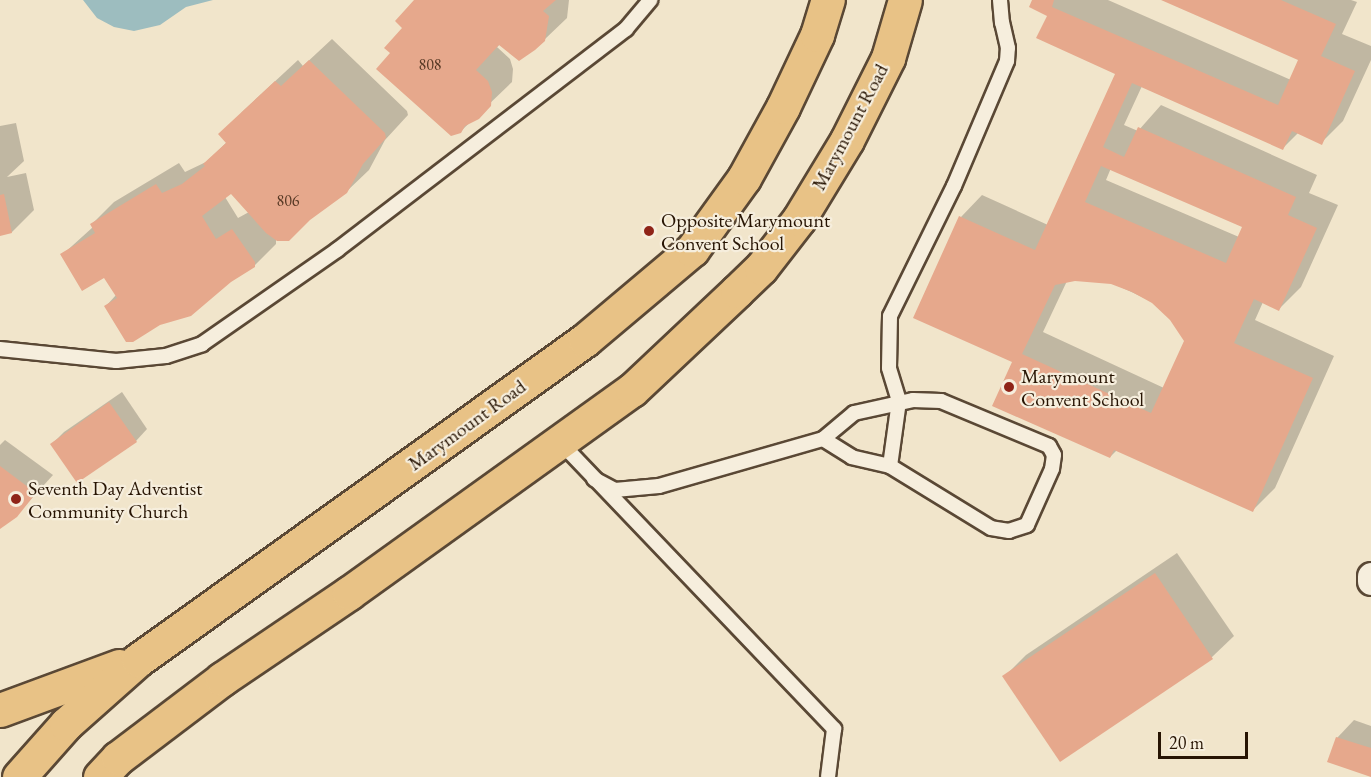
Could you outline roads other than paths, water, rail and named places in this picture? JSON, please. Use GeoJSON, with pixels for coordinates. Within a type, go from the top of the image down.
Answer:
{"type":"FeatureCollection","features":[{"type":"Feature","properties":{"kind":"main road","name":"Marymount Road"},"geometry":{"type":"LineString","coordinates":[[19,777],[66,723],[138,660],[585,340],[692,250],[744,178],[817,35],[828,0]]}},
{"type":"Feature","properties":{"kind":"main road","name":"Marymount Road"},"geometry":{"type":"LineString","coordinates":[[100,777],[118,758],[222,679],[349,593],[632,390],[756,273],[799,219],[847,140],[888,58],[905,0]]}},
{"type":"Feature","properties":{"kind":"main road"},"geometry":{"type":"LineString","coordinates":[[0,710],[138,660]]}},
{"type":"Feature","properties":{"kind":"street"},"geometry":{"type":"LineString","coordinates":[[1371,576],[1371,581]]}},
{"type":"Feature","properties":{"kind":"lane"},"geometry":{"type":"LineString","coordinates":[[0,350],[116,361],[166,356],[202,344],[338,250],[616,37],[650,0]]}},
{"type":"Feature","properties":{"kind":"lane"},"geometry":{"type":"LineString","coordinates":[[890,466],[899,400],[890,368],[890,316],[954,186],[1007,61],[1008,48],[1002,23],[1000,0]]}},
{"type":"Feature","properties":{"kind":"lane"},"geometry":{"type":"LineString","coordinates":[[594,479],[615,490],[659,486],[823,439],[854,413],[899,400],[941,402],[1048,446],[1054,454],[1052,469],[1027,525],[1009,531],[991,528],[890,466],[852,457],[823,439]]}},
{"type":"Feature","properties":{"kind":"lane"},"geometry":{"type":"LineString","coordinates":[[560,442],[834,729],[828,777]]}},
{"type":"Feature","properties":{"kind":"water"},"geometry":{"type":"Polygon","coordinates":[[[83,0],[213,0],[186,7],[160,25],[134,31],[114,27],[97,18],[83,0]]]}},
{"type":"Feature","properties":{"kind":"place","name":"Opposite Marymount Convent School"},"geometry":{"type":"Point","coordinates":[649,231]}},
{"type":"Feature","properties":{"kind":"place","name":"Marymount Convent School"},"geometry":{"type":"Point","coordinates":[1009,387]}},
{"type":"Feature","properties":{"kind":"place","name":"Seventh Day Adventist Community Church"},"geometry":{"type":"Point","coordinates":[16,499]}}]}
